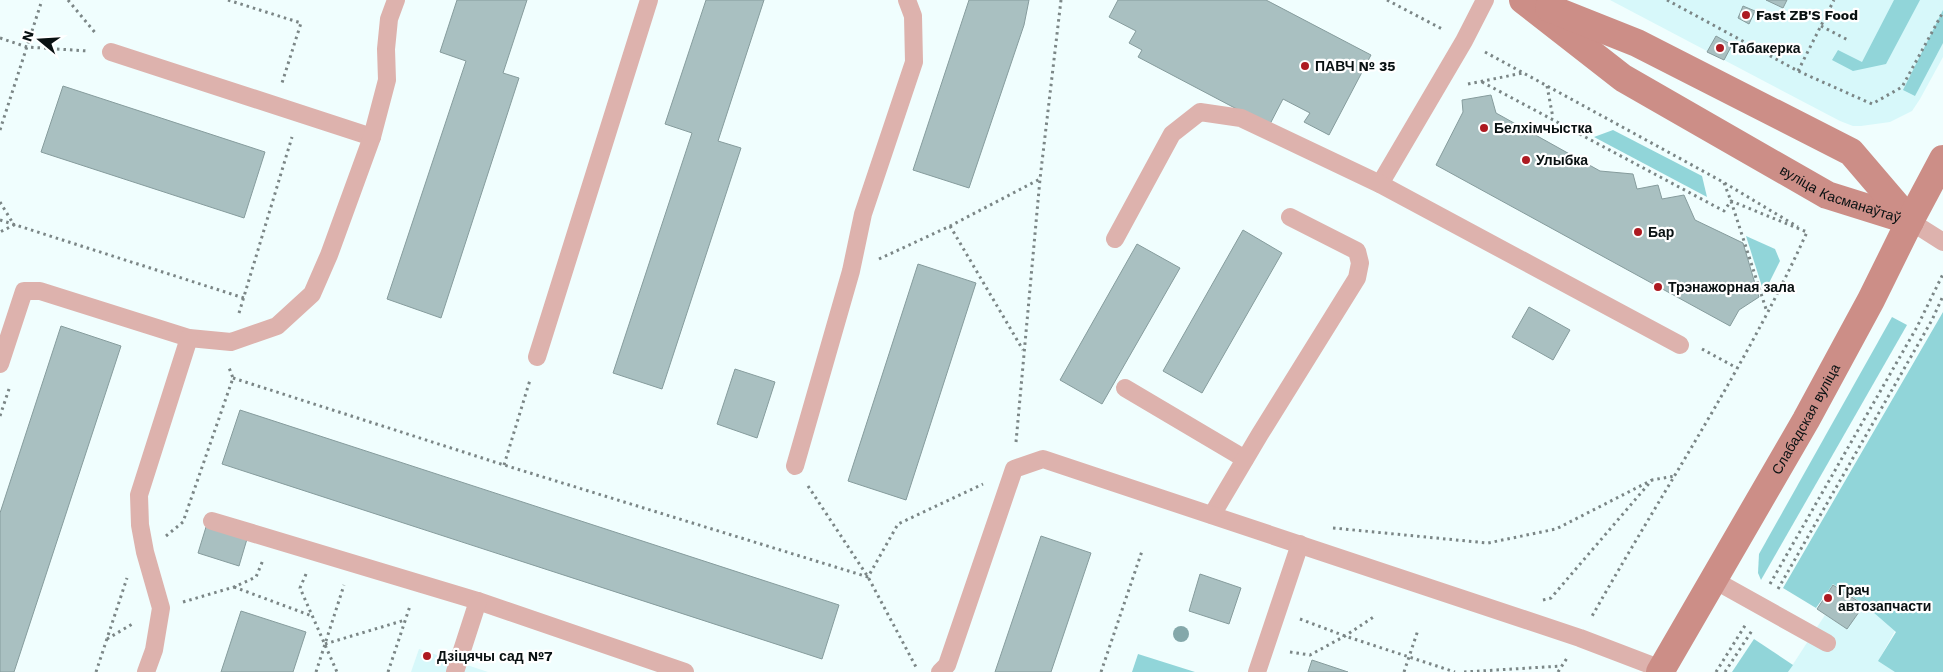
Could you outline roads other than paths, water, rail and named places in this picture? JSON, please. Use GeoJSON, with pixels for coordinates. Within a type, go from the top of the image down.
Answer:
{"type":"FeatureCollection","features":[{"type":"Feature","properties":{"kind":"street","name":"вуліца Касманаўтаў"},"geometry":{"type":"LineString","coordinates":[[1524,0],[1623,78],[1827,195],[1910,221]]}},
{"type":"Feature","properties":{"kind":"street","name":"вуліца Касманаўтаў"},"geometry":{"type":"LineString","coordinates":[[1529,0],[1637,44],[1851,152],[1910,221]]}},
{"type":"Feature","properties":{"kind":"street","name":"Слабадская вуліца"},"geometry":{"type":"LineString","coordinates":[[1660,671],[1806,420],[1871,300],[1943,159]]}},
{"type":"Feature","properties":{"kind":"lane"},"geometry":{"type":"LineString","coordinates":[[0,364],[24,291],[40,291],[189,338],[231,342],[277,326],[312,294],[329,255],[372,137],[387,80],[386,49],[389,18],[396,0]]}},
{"type":"Feature","properties":{"kind":"lane"},"geometry":{"type":"LineString","coordinates":[[537,356],[649,0]]}},
{"type":"Feature","properties":{"kind":"lane"},"geometry":{"type":"LineString","coordinates":[[794,466],[851,272],[863,214],[914,62],[913,16],[907,0]]}},
{"type":"Feature","properties":{"kind":"lane"},"geometry":{"type":"LineString","coordinates":[[1380,184],[1464,41],[1485,0]]}},
{"type":"Feature","properties":{"kind":"lane"},"geometry":{"type":"LineString","coordinates":[[111,52],[372,137]]}},
{"type":"Feature","properties":{"kind":"lane"},"geometry":{"type":"LineString","coordinates":[[1115,239],[1172,134],[1200,112],[1241,118],[1380,184],[1680,346]]}},
{"type":"Feature","properties":{"kind":"lane"},"geometry":{"type":"LineString","coordinates":[[1212,515],[1357,278],[1360,262],[1358,251],[1290,217]]}},
{"type":"Feature","properties":{"kind":"lane"},"geometry":{"type":"LineString","coordinates":[[1910,221],[1943,242]]}},
{"type":"Feature","properties":{"kind":"lane"},"geometry":{"type":"LineString","coordinates":[[146,672],[154,650],[161,608],[145,552],[140,525],[139,495],[189,338]]}},
{"type":"Feature","properties":{"kind":"lane"},"geometry":{"type":"LineString","coordinates":[[1126,388],[1245,459]]}},
{"type":"Feature","properties":{"kind":"lane"},"geometry":{"type":"LineString","coordinates":[[940,672],[947,665],[1014,469],[1043,459],[1580,638],[1660,671]]}},
{"type":"Feature","properties":{"kind":"lane"},"geometry":{"type":"LineString","coordinates":[[212,521],[417,582],[685,672]]}},
{"type":"Feature","properties":{"kind":"lane"},"geometry":{"type":"LineString","coordinates":[[1257,672],[1300,544]]}},
{"type":"Feature","properties":{"kind":"lane"},"geometry":{"type":"LineString","coordinates":[[1714,580],[1827,643]]}},
{"type":"Feature","properties":{"kind":"lane"},"geometry":{"type":"LineString","coordinates":[[455,672],[478,602]]}},
{"type":"Feature","properties":{"kind":"place","name":"Fast ZB'S Food"},"geometry":{"type":"Point","coordinates":[1746,15]}},
{"type":"Feature","properties":{"kind":"place","name":"Табакерка"},"geometry":{"type":"Point","coordinates":[1720,48]}},
{"type":"Feature","properties":{"kind":"place","name":"ПАВЧ № 35"},"geometry":{"type":"Point","coordinates":[1305,66]}},
{"type":"Feature","properties":{"kind":"place","name":"Белхімчыстка"},"geometry":{"type":"Point","coordinates":[1484,128]}},
{"type":"Feature","properties":{"kind":"place","name":"Улыбка"},"geometry":{"type":"Point","coordinates":[1526,160]}},
{"type":"Feature","properties":{"kind":"place","name":"Бар"},"geometry":{"type":"Point","coordinates":[1638,232]}},
{"type":"Feature","properties":{"kind":"place","name":"Трэнажорная зала"},"geometry":{"type":"Point","coordinates":[1658,287]}},
{"type":"Feature","properties":{"kind":"place","name":"Грач автозапчасти"},"geometry":{"type":"Point","coordinates":[1828,598]}},
{"type":"Feature","properties":{"kind":"place","name":"Дзіцячы сад №7"},"geometry":{"type":"Point","coordinates":[427,656]}}]}
